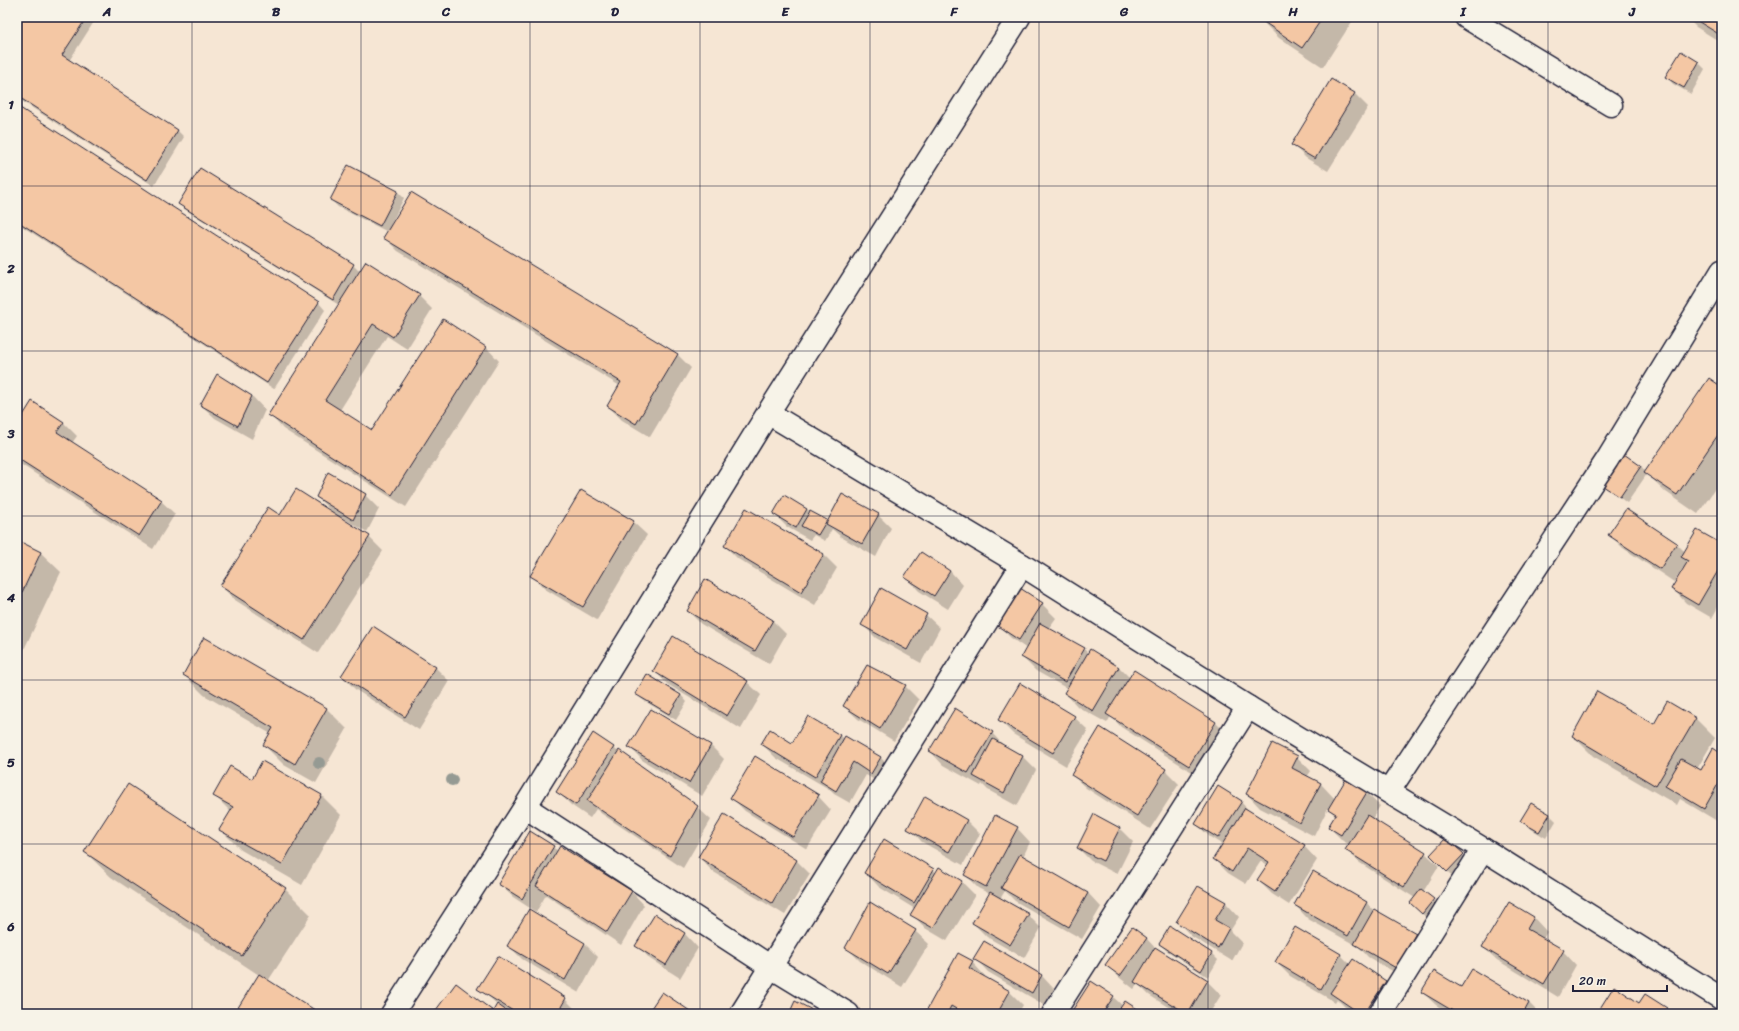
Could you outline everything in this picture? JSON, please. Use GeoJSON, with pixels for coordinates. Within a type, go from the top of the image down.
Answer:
{"type":"FeatureCollection","features":[{"type":"Feature","properties":{"kind":"street"},"geometry":{"type":"LineString","coordinates":[[392,1014],[525,807],[768,413],[1018,17]]}},
{"type":"Feature","properties":{"kind":"street"},"geometry":{"type":"LineString","coordinates":[[1466,17],[1611,105]]}},
{"type":"Feature","properties":{"kind":"street"},"geometry":{"type":"LineString","coordinates":[[1389,791],[1607,460],[1722,272]]}},
{"type":"Feature","properties":{"kind":"street"},"geometry":{"type":"LineString","coordinates":[[768,413],[1022,565],[1248,707],[1389,791],[1722,999],[1713,1014]]}},
{"type":"Feature","properties":{"kind":"street"},"geometry":{"type":"LineString","coordinates":[[740,1014],[771,967],[1022,565]]}},
{"type":"Feature","properties":{"kind":"street"},"geometry":{"type":"LineString","coordinates":[[1053,1014],[1248,707]]}},
{"type":"Feature","properties":{"kind":"street"},"geometry":{"type":"LineString","coordinates":[[525,807],[771,967],[848,1014]]}},
{"type":"Feature","properties":{"kind":"street"},"geometry":{"type":"LineString","coordinates":[[1380,1014],[1483,849]]}},
{"type":"Feature","properties":{"kind":"building"},"geometry":{"type":"Polygon","coordinates":[[[17,17],[87,17],[62,55],[178,130],[147,180],[17,96],[17,17]]]}},
{"type":"Feature","properties":{"kind":"building"},"geometry":{"type":"Polygon","coordinates":[[[1323,17],[1302,48],[1258,18],[1323,17]]]}},
{"type":"Feature","properties":{"kind":"building"},"geometry":{"type":"Polygon","coordinates":[[[1691,17],[1722,17],[1722,36],[1691,17]]]}},
{"type":"Feature","properties":{"kind":"building"},"geometry":{"type":"Polygon","coordinates":[[[1681,51],[1699,62],[1684,88],[1665,77],[1681,51]]]}},
{"type":"Feature","properties":{"kind":"building"},"geometry":{"type":"Polygon","coordinates":[[[1331,79],[1355,93],[1315,159],[1291,145],[1331,79]]]}},
{"type":"Feature","properties":{"kind":"building"},"geometry":{"type":"Polygon","coordinates":[[[17,106],[319,302],[267,383],[17,221],[17,106]]]}},
{"type":"Feature","properties":{"kind":"building"},"geometry":{"type":"Polygon","coordinates":[[[348,165],[398,191],[380,226],[330,200],[348,165]]]}},
{"type":"Feature","properties":{"kind":"building"},"geometry":{"type":"Polygon","coordinates":[[[200,168],[354,264],[333,300],[178,204],[200,168]]]}},
{"type":"Feature","properties":{"kind":"building"},"geometry":{"type":"Polygon","coordinates":[[[411,192],[678,354],[636,424],[607,406],[621,382],[383,238],[411,192]]]}},
{"type":"Feature","properties":{"kind":"building"},"geometry":{"type":"Polygon","coordinates":[[[366,261],[420,295],[393,337],[373,324],[325,400],[372,430],[443,319],[486,347],[392,495],[268,415],[366,261]]]}},
{"type":"Feature","properties":{"kind":"building"},"geometry":{"type":"Polygon","coordinates":[[[217,374],[252,396],[238,426],[200,405],[217,374]]]}},
{"type":"Feature","properties":{"kind":"building"},"geometry":{"type":"Polygon","coordinates":[[[1709,378],[1722,387],[1722,429],[1677,495],[1644,473],[1709,378]]]}},
{"type":"Feature","properties":{"kind":"building"},"geometry":{"type":"Polygon","coordinates":[[[32,401],[64,422],[57,432],[162,500],[139,536],[17,458],[17,425],[32,401]]]}},
{"type":"Feature","properties":{"kind":"building"},"geometry":{"type":"Polygon","coordinates":[[[1624,454],[1641,466],[1620,497],[1603,486],[1624,454]]]}},
{"type":"Feature","properties":{"kind":"building"},"geometry":{"type":"Polygon","coordinates":[[[328,472],[366,494],[353,520],[316,497],[328,472]]]}},
{"type":"Feature","properties":{"kind":"building"},"geometry":{"type":"Polygon","coordinates":[[[296,489],[370,536],[304,640],[220,586],[268,507],[280,515],[296,489]]]}},
{"type":"Feature","properties":{"kind":"building"},"geometry":{"type":"Polygon","coordinates":[[[581,490],[634,521],[583,607],[530,576],[581,490]]]}},
{"type":"Feature","properties":{"kind":"building"},"geometry":{"type":"Polygon","coordinates":[[[842,494],[879,514],[862,544],[826,524],[842,494]]]}},
{"type":"Feature","properties":{"kind":"building"},"geometry":{"type":"Polygon","coordinates":[[[784,495],[807,509],[796,528],[773,514],[784,495]]]}},
{"type":"Feature","properties":{"kind":"building"},"geometry":{"type":"Polygon","coordinates":[[[746,508],[824,554],[801,592],[724,546],[746,508]]]}},
{"type":"Feature","properties":{"kind":"building"},"geometry":{"type":"Polygon","coordinates":[[[1626,509],[1677,543],[1660,569],[1608,535],[1626,509]]]}},
{"type":"Feature","properties":{"kind":"building"},"geometry":{"type":"Polygon","coordinates":[[[810,511],[827,520],[818,535],[801,526],[810,511]]]}},
{"type":"Feature","properties":{"kind":"building"},"geometry":{"type":"Polygon","coordinates":[[[1697,530],[1722,544],[1722,564],[1698,605],[1671,589],[1688,561],[1681,557],[1697,530]]]}},
{"type":"Feature","properties":{"kind":"building"},"geometry":{"type":"Polygon","coordinates":[[[17,540],[41,552],[17,603],[17,540]]]}},
{"type":"Feature","properties":{"kind":"building"},"geometry":{"type":"Polygon","coordinates":[[[921,552],[950,571],[934,596],[904,577],[921,552]]]}},
{"type":"Feature","properties":{"kind":"building"},"geometry":{"type":"Polygon","coordinates":[[[705,579],[773,620],[755,651],[687,611],[705,579]]]}},
{"type":"Feature","properties":{"kind":"building"},"geometry":{"type":"Polygon","coordinates":[[[881,588],[927,614],[907,650],[861,625],[881,588]]]}},
{"type":"Feature","properties":{"kind":"building"},"geometry":{"type":"Polygon","coordinates":[[[1020,588],[1043,603],[1019,640],[996,625],[1020,588]]]}},
{"type":"Feature","properties":{"kind":"building"},"geometry":{"type":"Polygon","coordinates":[[[1040,623],[1085,648],[1065,682],[1021,657],[1040,623]]]}},
{"type":"Feature","properties":{"kind":"building"},"geometry":{"type":"Polygon","coordinates":[[[373,626],[436,667],[405,717],[341,676],[373,626]]]}},
{"type":"Feature","properties":{"kind":"building"},"geometry":{"type":"Polygon","coordinates":[[[673,636],[748,681],[727,716],[653,671],[673,636]]]}},
{"type":"Feature","properties":{"kind":"building"},"geometry":{"type":"Polygon","coordinates":[[[204,637],[327,708],[295,764],[263,745],[273,728],[183,675],[204,637]]]}},
{"type":"Feature","properties":{"kind":"building"},"geometry":{"type":"Polygon","coordinates":[[[1090,649],[1119,667],[1093,711],[1064,693],[1090,649]]]}},
{"type":"Feature","properties":{"kind":"building"},"geometry":{"type":"Polygon","coordinates":[[[867,665],[906,685],[880,729],[843,706],[867,665]]]}},
{"type":"Feature","properties":{"kind":"building"},"geometry":{"type":"Polygon","coordinates":[[[1134,670],[1216,722],[1189,766],[1106,714],[1134,670]]]}},
{"type":"Feature","properties":{"kind":"building"},"geometry":{"type":"Polygon","coordinates":[[[647,674],[681,695],[669,714],[635,694],[647,674]]]}},
{"type":"Feature","properties":{"kind":"building"},"geometry":{"type":"Polygon","coordinates":[[[1020,683],[1075,716],[1053,753],[998,720],[1020,683]]]}},
{"type":"Feature","properties":{"kind":"building"},"geometry":{"type":"Polygon","coordinates":[[[1597,691],[1654,724],[1667,701],[1696,718],[1656,786],[1572,736],[1597,691]]]}},
{"type":"Feature","properties":{"kind":"building"},"geometry":{"type":"Polygon","coordinates":[[[955,708],[993,732],[968,773],[929,751],[955,708]]]}},
{"type":"Feature","properties":{"kind":"building"},"geometry":{"type":"Polygon","coordinates":[[[651,709],[711,745],[689,783],[628,747],[651,709]]]}},
{"type":"Feature","properties":{"kind":"building"},"geometry":{"type":"Polygon","coordinates":[[[808,716],[840,735],[815,777],[761,744],[770,729],[792,743],[808,716]]]}},
{"type":"Feature","properties":{"kind":"building"},"geometry":{"type":"Polygon","coordinates":[[[1100,727],[1166,769],[1137,816],[1071,775],[1100,727]]]}},
{"type":"Feature","properties":{"kind":"building"},"geometry":{"type":"Polygon","coordinates":[[[593,733],[614,747],[576,805],[556,792],[593,733]]]}},
{"type":"Feature","properties":{"kind":"building"},"geometry":{"type":"Polygon","coordinates":[[[845,736],[881,757],[871,774],[853,762],[836,791],[820,781],[845,736]]]}},
{"type":"Feature","properties":{"kind":"building"},"geometry":{"type":"Polygon","coordinates":[[[993,739],[1023,756],[1004,793],[973,776],[993,739]]]}},
{"type":"Feature","properties":{"kind":"building"},"geometry":{"type":"Polygon","coordinates":[[[1272,743],[1298,756],[1292,768],[1321,783],[1300,823],[1246,794],[1272,743]]]}},
{"type":"Feature","properties":{"kind":"building"},"geometry":{"type":"Polygon","coordinates":[[[1713,748],[1722,754],[1722,777],[1704,809],[1665,786],[1681,759],[1701,770],[1713,748]]]}},
{"type":"Feature","properties":{"kind":"building"},"geometry":{"type":"Polygon","coordinates":[[[619,750],[698,806],[670,856],[587,801],[619,750]]]}},
{"type":"Feature","properties":{"kind":"building"},"geometry":{"type":"Polygon","coordinates":[[[755,756],[819,795],[793,837],[730,798],[755,756]]]}},
{"type":"Feature","properties":{"kind":"building"},"geometry":{"type":"Polygon","coordinates":[[[262,761],[322,795],[282,865],[219,830],[233,807],[213,796],[230,766],[252,779],[262,761]]]}},
{"type":"Feature","properties":{"kind":"building"},"geometry":{"type":"Polygon","coordinates":[[[1346,779],[1367,792],[1341,835],[1328,827],[1336,814],[1328,809],[1346,779]]]}},
{"type":"Feature","properties":{"kind":"building"},"geometry":{"type":"Polygon","coordinates":[[[128,784],[286,888],[242,956],[84,852],[128,784]]]}},
{"type":"Feature","properties":{"kind":"building"},"geometry":{"type":"Polygon","coordinates":[[[1218,786],[1242,801],[1218,838],[1195,824],[1218,786]]]}},
{"type":"Feature","properties":{"kind":"building"},"geometry":{"type":"Polygon","coordinates":[[[925,796],[967,820],[949,852],[907,829],[925,796]]]}},
{"type":"Feature","properties":{"kind":"building"},"geometry":{"type":"Polygon","coordinates":[[[1531,803],[1550,814],[1539,832],[1520,821],[1531,803]]]}},
{"type":"Feature","properties":{"kind":"building"},"geometry":{"type":"Polygon","coordinates":[[[1245,808],[1305,845],[1275,892],[1257,880],[1269,862],[1247,848],[1232,872],[1213,859],[1245,808]]]}},
{"type":"Feature","properties":{"kind":"building"},"geometry":{"type":"Polygon","coordinates":[[[724,814],[797,860],[772,903],[698,857],[724,814]]]}},
{"type":"Feature","properties":{"kind":"building"},"geometry":{"type":"Polygon","coordinates":[[[1094,814],[1120,828],[1103,861],[1077,848],[1094,814]]]}},
{"type":"Feature","properties":{"kind":"building"},"geometry":{"type":"Polygon","coordinates":[[[995,815],[1018,827],[986,887],[964,875],[995,815]]]}},
{"type":"Feature","properties":{"kind":"building"},"geometry":{"type":"Polygon","coordinates":[[[1367,815],[1426,852],[1404,887],[1345,850],[1367,815]]]}},
{"type":"Feature","properties":{"kind":"building"},"geometry":{"type":"Polygon","coordinates":[[[530,831],[554,846],[522,899],[498,884],[530,831]]]}},
{"type":"Feature","properties":{"kind":"building"},"geometry":{"type":"Polygon","coordinates":[[[1446,838],[1464,854],[1447,872],[1430,855],[1446,838]]]}},
{"type":"Feature","properties":{"kind":"building"},"geometry":{"type":"Polygon","coordinates":[[[884,839],[934,869],[914,903],[864,873],[884,839]]]}},
{"type":"Feature","properties":{"kind":"building"},"geometry":{"type":"Polygon","coordinates":[[[560,846],[632,891],[607,932],[536,886],[560,846]]]}},
{"type":"Feature","properties":{"kind":"building"},"geometry":{"type":"Polygon","coordinates":[[[1020,854],[1088,893],[1069,927],[1001,888],[1020,854]]]}},
{"type":"Feature","properties":{"kind":"building"},"geometry":{"type":"Polygon","coordinates":[[[939,867],[962,881],[933,928],[910,915],[939,867]]]}},
{"type":"Feature","properties":{"kind":"building"},"geometry":{"type":"Polygon","coordinates":[[[1313,871],[1367,902],[1348,936],[1294,905],[1313,871]]]}},
{"type":"Feature","properties":{"kind":"building"},"geometry":{"type":"Polygon","coordinates":[[[1198,886],[1226,902],[1215,920],[1229,928],[1218,948],[1176,922],[1198,886]]]}},
{"type":"Feature","properties":{"kind":"building"},"geometry":{"type":"Polygon","coordinates":[[[1421,889],[1434,899],[1422,914],[1410,903],[1421,889]]]}},
{"type":"Feature","properties":{"kind":"building"},"geometry":{"type":"Polygon","coordinates":[[[990,892],[1029,914],[1010,945],[972,923],[990,892]]]}},
{"type":"Feature","properties":{"kind":"building"},"geometry":{"type":"Polygon","coordinates":[[[870,902],[916,930],[888,974],[845,948],[870,902]]]}},
{"type":"Feature","properties":{"kind":"building"},"geometry":{"type":"Polygon","coordinates":[[[1509,902],[1534,917],[1527,929],[1564,950],[1544,984],[1482,947],[1509,902]]]}},
{"type":"Feature","properties":{"kind":"building"},"geometry":{"type":"Polygon","coordinates":[[[529,909],[585,943],[565,980],[507,946],[529,909]]]}},
{"type":"Feature","properties":{"kind":"building"},"geometry":{"type":"Polygon","coordinates":[[[1374,909],[1416,933],[1396,968],[1354,944],[1374,909]]]}},
{"type":"Feature","properties":{"kind":"building"},"geometry":{"type":"Polygon","coordinates":[[[655,914],[685,933],[666,965],[635,946],[655,914]]]}},
{"type":"Feature","properties":{"kind":"building"},"geometry":{"type":"Polygon","coordinates":[[[1170,926],[1212,953],[1201,971],[1159,944],[1170,926]]]}},
{"type":"Feature","properties":{"kind":"building"},"geometry":{"type":"Polygon","coordinates":[[[1132,927],[1147,938],[1120,976],[1105,965],[1132,927]]]}},
{"type":"Feature","properties":{"kind":"building"},"geometry":{"type":"Polygon","coordinates":[[[1295,927],[1341,954],[1321,989],[1275,962],[1295,927]]]}},
{"type":"Feature","properties":{"kind":"building"},"geometry":{"type":"Polygon","coordinates":[[[984,941],[1042,975],[1032,993],[973,959],[984,941]]]}},
{"type":"Feature","properties":{"kind":"building"},"geometry":{"type":"Polygon","coordinates":[[[1155,947],[1208,980],[1188,1014],[1134,982],[1155,947]]]}},
{"type":"Feature","properties":{"kind":"building"},"geometry":{"type":"Polygon","coordinates":[[[958,953],[973,961],[969,968],[1010,991],[997,1014],[965,1014],[951,1006],[947,1014],[925,1013],[958,953]]]}},
{"type":"Feature","properties":{"kind":"building"},"geometry":{"type":"Polygon","coordinates":[[[498,956],[566,998],[557,1014],[518,1014],[477,989],[498,956]]]}},
{"type":"Feature","properties":{"kind":"building"},"geometry":{"type":"Polygon","coordinates":[[[1353,959],[1386,981],[1364,1014],[1361,1014],[1330,993],[1353,959]]]}},
{"type":"Feature","properties":{"kind":"building"},"geometry":{"type":"Polygon","coordinates":[[[1472,969],[1529,1003],[1523,1014],[1458,1014],[1421,992],[1434,971],[1461,987],[1472,969]]]}},
{"type":"Feature","properties":{"kind":"building"},"geometry":{"type":"Polygon","coordinates":[[[259,974],[321,1014],[234,1014],[259,974]]]}},
{"type":"Feature","properties":{"kind":"building"},"geometry":{"type":"Polygon","coordinates":[[[1091,981],[1114,996],[1102,1014],[1070,1014],[1091,981]]]}},
{"type":"Feature","properties":{"kind":"building"},"geometry":{"type":"Polygon","coordinates":[[[456,983],[493,1011],[497,1004],[511,1014],[433,1014],[456,983]]]}},
{"type":"Feature","properties":{"kind":"building"},"geometry":{"type":"Polygon","coordinates":[[[1614,986],[1639,1003],[1645,994],[1667,1008],[1663,1014],[1597,1013],[1614,986]]]}},
{"type":"Feature","properties":{"kind":"building"},"geometry":{"type":"Polygon","coordinates":[[[662,992],[690,1011],[688,1014],[647,1014],[662,992]]]}},
{"type":"Feature","properties":{"kind":"building"},"geometry":{"type":"Polygon","coordinates":[[[795,1001],[820,1014],[789,1014],[795,1001]]]}},
{"type":"Feature","properties":{"kind":"building"},"geometry":{"type":"Polygon","coordinates":[[[1125,1001],[1145,1014],[1116,1014],[1125,1001]]]}}]}
